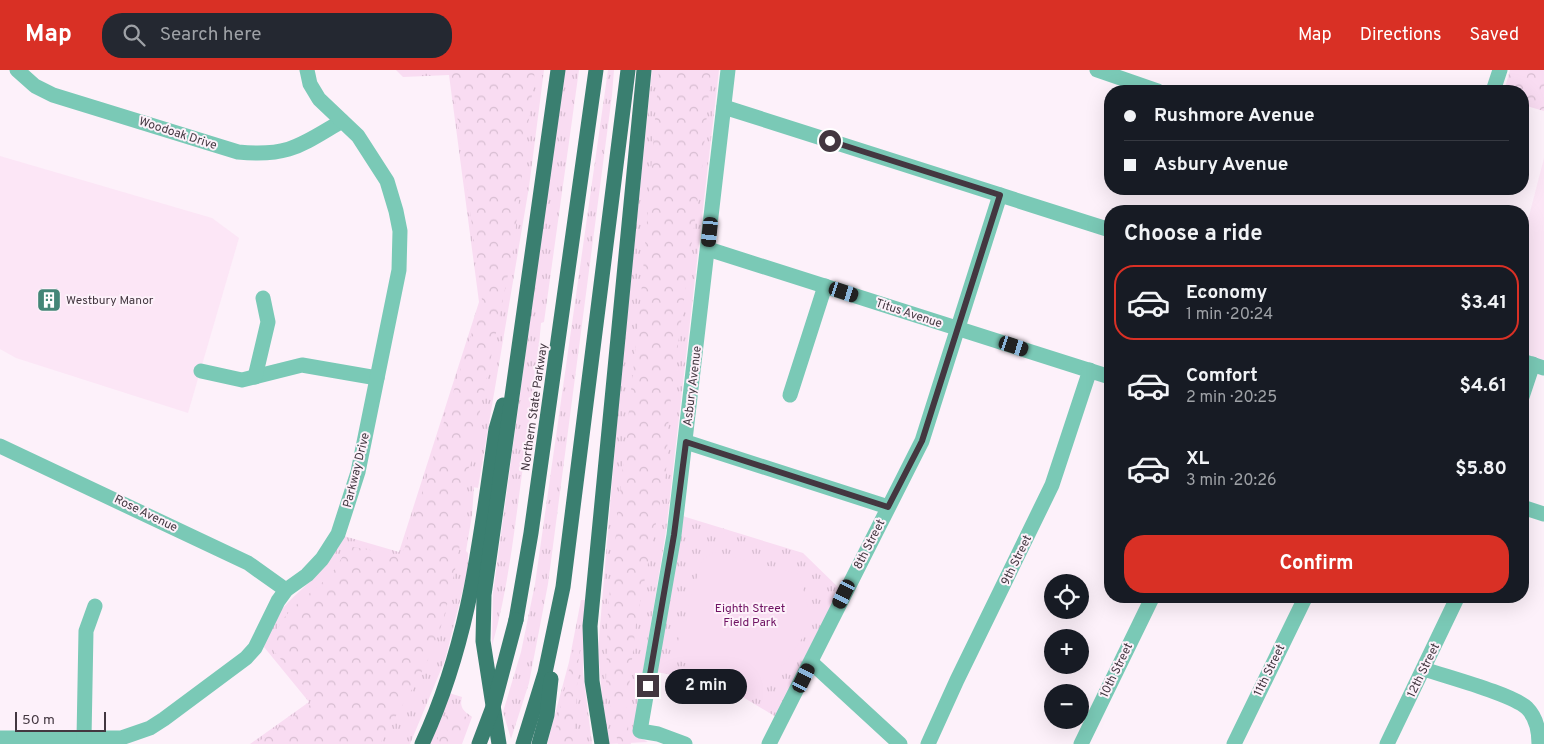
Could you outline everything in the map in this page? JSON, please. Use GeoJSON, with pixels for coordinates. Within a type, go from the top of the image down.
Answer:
{"type":"FeatureCollection","features":[{"type":"Feature","properties":{"kind":"highway"},"geometry":{"type":"LineString","coordinates":[[499,744],[483,641],[484,603],[558,70]]}},
{"type":"Feature","properties":{"kind":"highway","name":"Northern State Parkway"},"geometry":{"type":"LineString","coordinates":[[479,744],[492,707],[516,620],[531,533],[596,70]]}},
{"type":"Feature","properties":{"kind":"highway"},"geometry":{"type":"LineString","coordinates":[[539,744],[547,716],[555,631],[570,542],[628,70]]}},
{"type":"Feature","properties":{"kind":"highway"},"geometry":{"type":"LineString","coordinates":[[602,744],[592,681],[590,626],[644,70]]}},
{"type":"Feature","properties":{"kind":"highway"},"geometry":{"type":"LineString","coordinates":[[422,744],[445,692],[468,611],[496,429],[518,354]]}},
{"type":"Feature","properties":{"kind":"highway"},"geometry":{"type":"LineString","coordinates":[[526,738],[555,631]]}},
{"type":"Feature","properties":{"kind":"street","name":"Woodoak Drive"},"geometry":{"type":"LineString","coordinates":[[17,70],[35,86],[53,95],[238,152],[265,155],[281,153],[298,147],[342,121]]}},
{"type":"Feature","properties":{"kind":"street","name":"Parkway Drive"},"geometry":{"type":"LineString","coordinates":[[0,738],[121,738],[150,728],[238,666],[255,648],[278,601],[286,590],[307,575],[322,559],[338,534],[358,472],[399,270],[400,231],[387,181],[367,147],[319,99],[310,84],[306,70]]}},
{"type":"Feature","properties":{"kind":"street","name":"Asbury Avenue"},"geometry":{"type":"LineString","coordinates":[[685,744],[658,734],[640,731],[674,535],[728,70]]}},
{"type":"Feature","properties":{"kind":"street"},"geometry":{"type":"LineString","coordinates":[[1097,70],[1141,85]]}},
{"type":"Feature","properties":{"kind":"street"},"geometry":{"type":"LineString","coordinates":[[1495,85],[1500,70]]}},
{"type":"Feature","properties":{"kind":"street"},"geometry":{"type":"LineString","coordinates":[[724,107],[1104,228]]}},
{"type":"Feature","properties":{"kind":"street","name":"8th Street"},"geometry":{"type":"LineString","coordinates":[[769,744],[812,663],[922,441],[1000,195]]}},
{"type":"Feature","properties":{"kind":"street","name":"Titus Avenue"},"geometry":{"type":"LineString","coordinates":[[708,249],[1104,375]]}},
{"type":"Feature","properties":{"kind":"street"},"geometry":{"type":"LineString","coordinates":[[790,395],[825,286]]}},
{"type":"Feature","properties":{"kind":"street"},"geometry":{"type":"LineString","coordinates":[[255,377],[268,322],[263,298]]}},
{"type":"Feature","properties":{"kind":"street"},"geometry":{"type":"LineString","coordinates":[[201,371],[242,380],[302,365],[377,378]]}},
{"type":"Feature","properties":{"kind":"street","name":"9th Street"},"geometry":{"type":"LineString","coordinates":[[928,744],[1052,485],[1090,370]]}},
{"type":"Feature","properties":{"kind":"street"},"geometry":{"type":"LineString","coordinates":[[686,442],[888,507]]}},
{"type":"Feature","properties":{"kind":"street","name":"Rose Avenue"},"geometry":{"type":"LineString","coordinates":[[0,446],[248,562],[286,590]]}},
{"type":"Feature","properties":{"kind":"street"},"geometry":{"type":"LineString","coordinates":[[1529,509],[1544,514]]}},
{"type":"Feature","properties":{"kind":"street","name":"10th Street"},"geometry":{"type":"LineString","coordinates":[[1081,744],[1150,603]]}},
{"type":"Feature","properties":{"kind":"street","name":"11th Street"},"geometry":{"type":"LineString","coordinates":[[1234,744],[1303,603]]}},
{"type":"Feature","properties":{"kind":"street","name":"12th Street"},"geometry":{"type":"LineString","coordinates":[[1387,744],[1455,603]]}},
{"type":"Feature","properties":{"kind":"street"},"geometry":{"type":"LineString","coordinates":[[84,738],[86,632],[94,606]]}},
{"type":"Feature","properties":{"kind":"street"},"geometry":{"type":"LineString","coordinates":[[812,663],[900,744]]}},
{"type":"Feature","properties":{"kind":"street"},"geometry":{"type":"LineString","coordinates":[[1424,669],[1510,698],[1526,707],[1533,716],[1539,734],[1539,744]]}},
{"type":"Feature","properties":{"kind":"shaded area"},"geometry":{"type":"Polygon","coordinates":[[[0,156],[212,218],[239,238],[188,413],[16,358],[0,349],[0,156]]]}},
{"type":"Feature","properties":{"kind":"shaded area"},"geometry":{"type":"Polygon","coordinates":[[[1544,158],[1544,368],[1529,363],[1529,216],[1544,158]]]}},
{"type":"Feature","properties":{"kind":"green space"},"geometry":{"type":"Polygon","coordinates":[[[396,70],[544,70],[529,187],[478,488],[474,487],[466,551],[468,553],[468,569],[445,660],[410,744],[250,744],[309,702],[264,647],[274,621],[286,604],[324,567],[344,536],[399,552],[479,302],[449,75],[403,77],[396,70]]]}},
{"type":"Feature","properties":{"kind":"green space"},"geometry":{"type":"Polygon","coordinates":[[[451,70],[535,70],[513,250],[478,421],[474,456],[466,474],[462,510],[465,519],[443,621],[425,665],[380,744],[255,744],[310,705],[315,699],[273,650],[279,626],[285,617],[329,576],[348,546],[396,555],[401,554],[405,547],[482,300],[451,70]]]}},
{"type":"Feature","properties":{"kind":"green space"},"geometry":{"type":"Polygon","coordinates":[[[564,70],[579,70],[544,322],[541,323],[533,398],[510,561],[498,625],[492,646],[493,593],[564,70]]]}},
{"type":"Feature","properties":{"kind":"green space"},"geometry":{"type":"Polygon","coordinates":[[[608,70],[614,70],[612,95],[548,584],[529,683],[511,739],[503,712],[521,652],[535,584],[608,70]]]}},
{"type":"Feature","properties":{"kind":"green space"},"geometry":{"type":"Polygon","coordinates":[[[652,70],[719,70],[666,531],[635,721],[637,736],[648,742],[609,744],[605,730],[598,650],[622,363],[652,70]]]}},
{"type":"Feature","properties":{"kind":"green space"},"geometry":{"type":"Polygon","coordinates":[[[659,70],[711,70],[702,168],[669,411],[666,473],[636,623],[626,715],[631,744],[618,744],[606,681],[608,609],[641,296],[659,70]]]}},
{"type":"Feature","properties":{"kind":"green space"},"geometry":{"type":"Polygon","coordinates":[[[1510,70],[1544,70],[1544,111],[1529,107],[1529,85],[1506,85],[1510,70]]]}},
{"type":"Feature","properties":{"kind":"green space","name":"Eighth Street Field Park"},"geometry":{"type":"Polygon","coordinates":[[[676,514],[803,553],[844,593],[783,721],[721,684],[651,671],[676,514]]]}},
{"type":"Feature","properties":{"kind":"green space"},"geometry":{"type":"Polygon","coordinates":[[[714,552],[799,574],[809,610],[805,634],[785,663],[758,683],[731,683],[673,658],[702,560],[714,552]]]}},
{"type":"Feature","properties":{"kind":"green space"},"geometry":{"type":"Polygon","coordinates":[[[581,600],[585,600],[583,672],[592,744],[547,744],[569,662],[581,600]]]}},
{"type":"Feature","properties":{"kind":"green space"},"geometry":{"type":"Polygon","coordinates":[[[577,645],[580,649],[576,720],[572,744],[552,744],[573,652],[577,645]]]}},
{"type":"Feature","properties":{"kind":"green space"},"geometry":{"type":"Polygon","coordinates":[[[449,693],[462,697],[461,704],[463,709],[472,717],[462,744],[426,744],[449,693]]]}},
{"type":"Feature","properties":{"kind":"green space"},"geometry":{"type":"Polygon","coordinates":[[[454,710],[468,718],[457,744],[436,744],[445,716],[454,710]]]}},
{"type":"Feature","properties":{"kind":"place","name":"Westbury Manor"},"geometry":{"type":"Point","coordinates":[49,300]}},
{"type":"Feature","properties":{"kind":"route"},"geometry":{"type":"LineString","coordinates":[[648,686],[674,535],[686,442],[888,507],[922,441],[1000,195],[830,141]]}}]}
